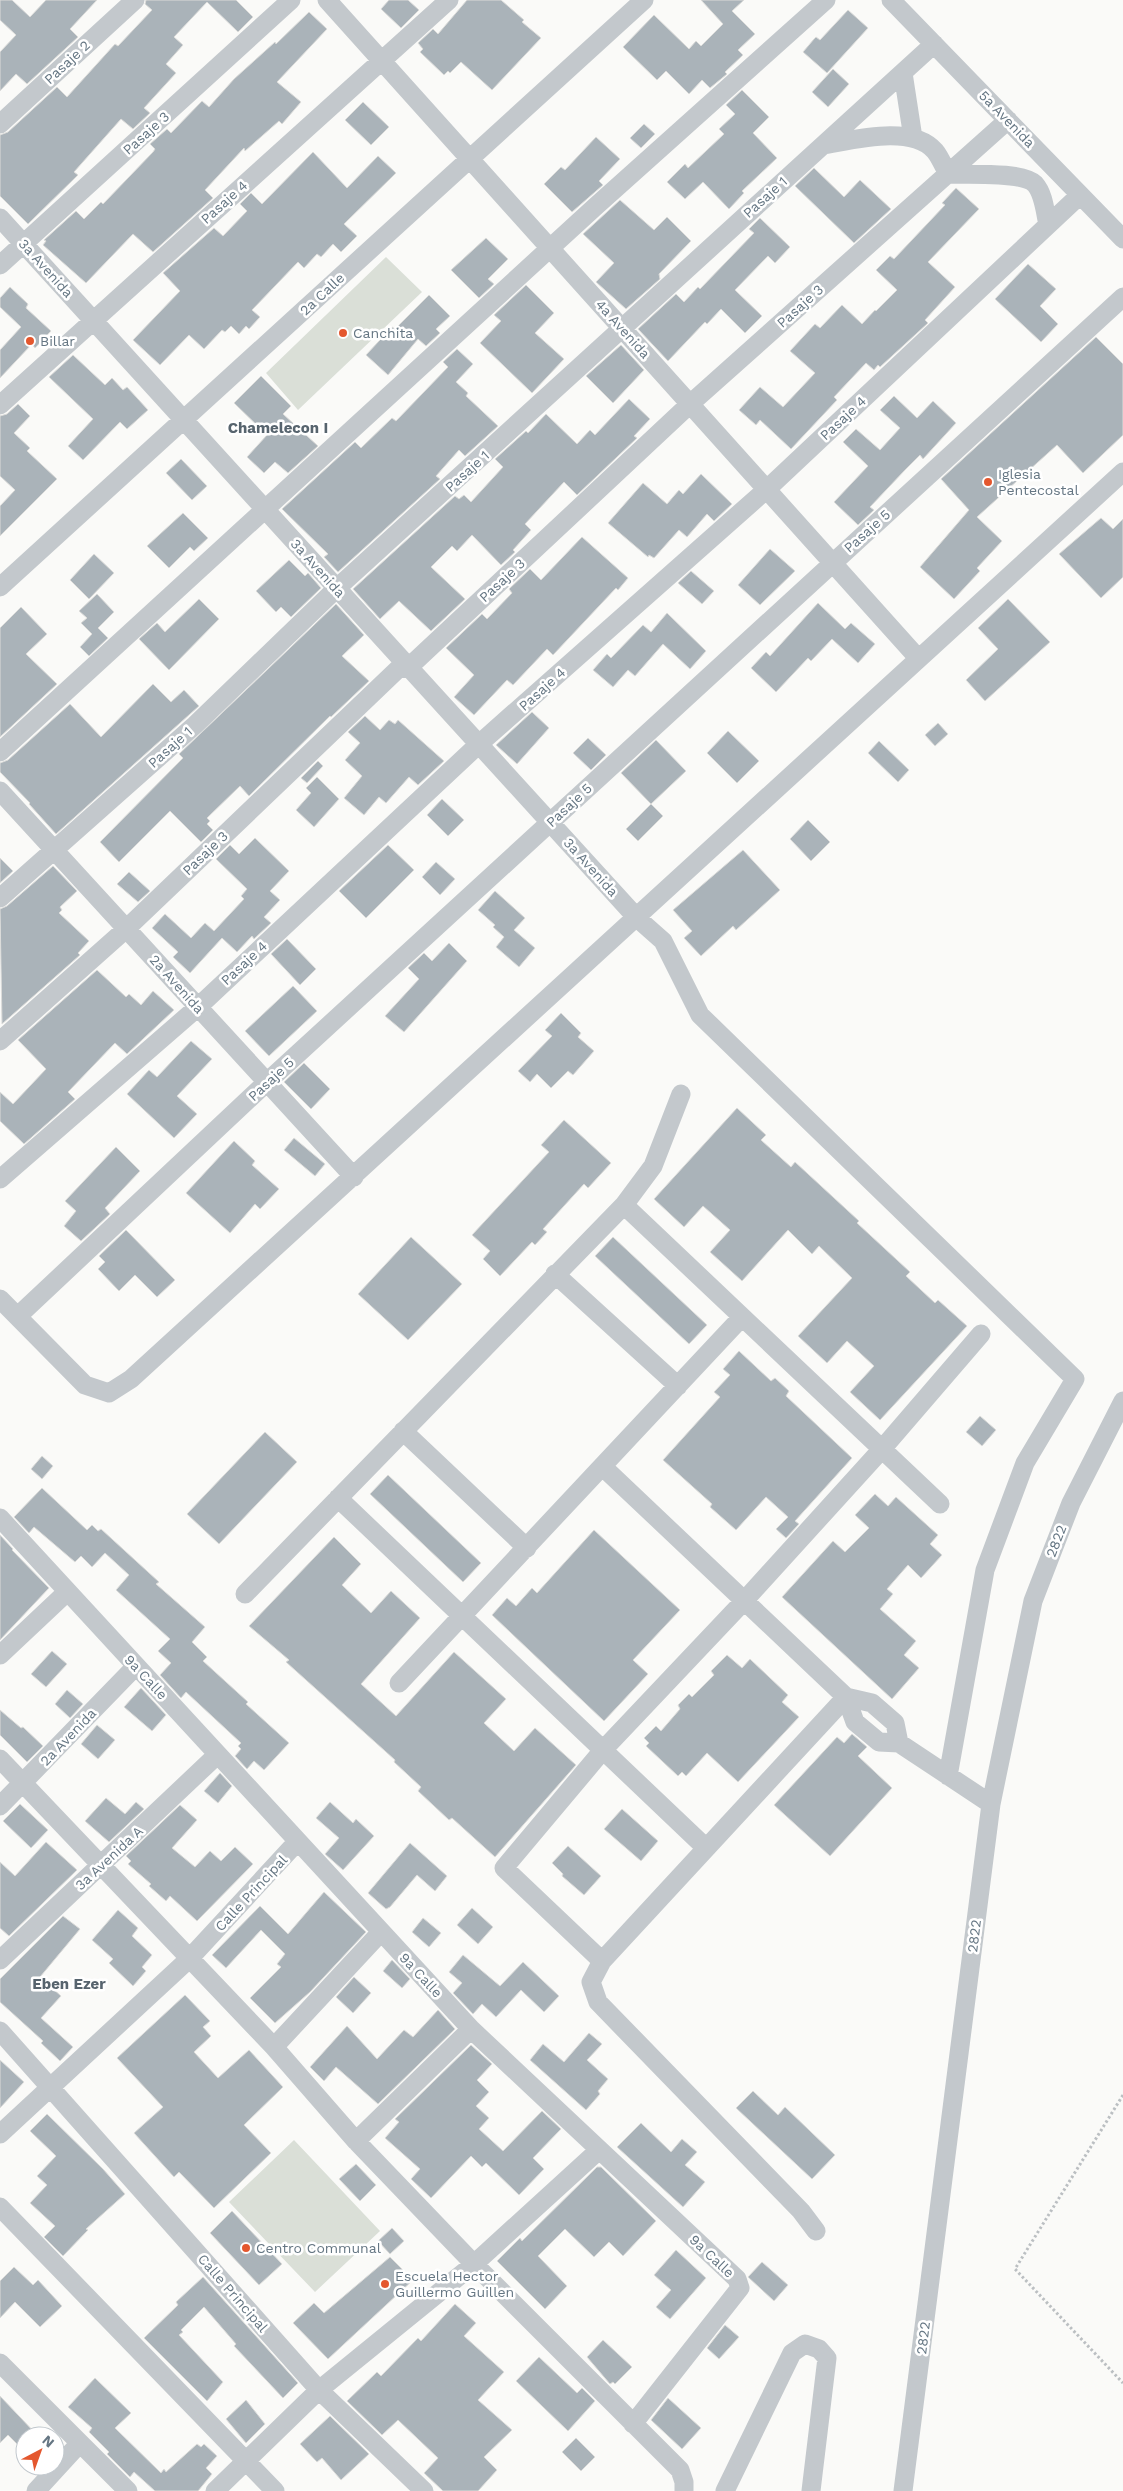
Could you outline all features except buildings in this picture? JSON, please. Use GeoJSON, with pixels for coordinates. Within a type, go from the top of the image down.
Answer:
{"type":"FeatureCollection","features":[{"type":"Feature","properties":{"kind":"street","name":"Pasaje 2"},"geometry":{"type":"LineString","coordinates":[[0,124],[134,0]]}},
{"type":"Feature","properties":{"kind":"street","name":"Pasaje 3"},"geometry":{"type":"LineString","coordinates":[[0,265],[292,0]]}},
{"type":"Feature","properties":{"kind":"street","name":"4a Avenida"},"geometry":{"type":"LineString","coordinates":[[327,0],[918,658]]}},
{"type":"Feature","properties":{"kind":"street","name":"Pasaje 4"},"geometry":{"type":"LineString","coordinates":[[0,405],[449,0]]}},
{"type":"Feature","properties":{"kind":"street","name":"2a Calle"},"geometry":{"type":"LineString","coordinates":[[0,587],[185,421],[469,158],[644,0]]}},
{"type":"Feature","properties":{"kind":"street"},"geometry":{"type":"LineString","coordinates":[[0,752],[826,0]]}},
{"type":"Feature","properties":{"kind":"street","name":"5a Avenida"},"geometry":{"type":"LineString","coordinates":[[891,0],[1123,239]]}},
{"type":"Feature","properties":{"kind":"street","name":"Pasaje 1"},"geometry":{"type":"LineString","coordinates":[[0,898],[194,725],[337,588],[477,463],[621,328],[934,44]]}},
{"type":"Feature","properties":{"kind":"street"},"geometry":{"type":"LineString","coordinates":[[903,73],[913,138]]}},
{"type":"Feature","properties":{"kind":"street","name":"Pasaje 3"},"geometry":{"type":"LineString","coordinates":[[0,1041],[126,929],[336,726],[398,669],[409,667],[690,404],[1008,120]]}},
{"type":"Feature","properties":{"kind":"street"},"geometry":{"type":"LineString","coordinates":[[823,145],[886,135],[913,138],[934,150],[948,174],[1019,176],[1035,184],[1043,198],[1048,225]]}},
{"type":"Feature","properties":{"kind":"street","name":"Pasaje 4"},"geometry":{"type":"LineString","coordinates":[[0,1179],[198,1007],[479,744],[767,489],[1080,195]]}},
{"type":"Feature","properties":{"kind":"street","name":"3a Avenida"},"geometry":{"type":"LineString","coordinates":[[0,218],[637,918],[663,941],[700,1015],[1075,1378],[1025,1463],[985,1570],[948,1776]]}},
{"type":"Feature","properties":{"kind":"street","name":"Pasaje 5"},"geometry":{"type":"LineString","coordinates":[[18,1316],[267,1082],[832,562],[1123,298]]}},
{"type":"Feature","properties":{"kind":"street"},"geometry":{"type":"LineString","coordinates":[[0,1299],[86,1385],[109,1394],[131,1379],[1123,472]]}},
{"type":"Feature","properties":{"kind":"street","name":"2a Avenida"},"geometry":{"type":"LineString","coordinates":[[0,791],[354,1177]]}},
{"type":"Feature","properties":{"kind":"street"},"geometry":{"type":"LineString","coordinates":[[245,1594],[624,1205],[653,1166],[681,1094]]}},
{"type":"Feature","properties":{"kind":"street"},"geometry":{"type":"LineString","coordinates":[[624,1205],[940,1504]]}},
{"type":"Feature","properties":{"kind":"street"},"geometry":{"type":"LineString","coordinates":[[555,1274],[678,1386]]}},
{"type":"Feature","properties":{"kind":"street"},"geometry":{"type":"LineString","coordinates":[[399,1683],[742,1317]]}},
{"type":"Feature","properties":{"kind":"street"},"geometry":{"type":"LineString","coordinates":[[602,1961],[504,1868],[603,1750],[744,1601],[882,1449],[982,1334]]}},
{"type":"Feature","properties":{"kind":"street","name":"2822"},"geometry":{"type":"LineString","coordinates":[[904,2491],[991,1804],[1033,1601],[1071,1503],[1123,1401]]}},
{"type":"Feature","properties":{"kind":"street"},"geometry":{"type":"LineString","coordinates":[[403,1431],[527,1548]]}},
{"type":"Feature","properties":{"kind":"street"},"geometry":{"type":"LineString","coordinates":[[603,1467],[846,1697],[855,1722],[879,1742],[899,1743],[991,1804]]}},
{"type":"Feature","properties":{"kind":"street"},"geometry":{"type":"LineString","coordinates":[[338,1498],[705,1847]]}},
{"type":"Feature","properties":{"kind":"street","name":"9a Calle"},"geometry":{"type":"LineString","coordinates":[[0,1518],[471,2029],[737,2279],[740,2288],[633,2424]]}},
{"type":"Feature","properties":{"kind":"street"},"geometry":{"type":"LineString","coordinates":[[0,1655],[67,1592]]}},
{"type":"Feature","properties":{"kind":"street","name":"2a Avenida"},"geometry":{"type":"LineString","coordinates":[[0,1806],[136,1666]]}},
{"type":"Feature","properties":{"kind":"street"},"geometry":{"type":"LineString","coordinates":[[816,2231],[801,2211],[598,2002],[591,1982],[602,1961],[705,1847],[846,1697]]}},
{"type":"Feature","properties":{"kind":"street","name":"3a Avenida A"},"geometry":{"type":"LineString","coordinates":[[0,1960],[217,1755]]}},
{"type":"Feature","properties":{"kind":"street"},"geometry":{"type":"LineString","coordinates":[[0,1759],[274,2047],[356,2141],[474,2264],[680,2470],[684,2482],[684,2491]]}},
{"type":"Feature","properties":{"kind":"street","name":"Calle Principal"},"geometry":{"type":"LineString","coordinates":[[0,2134],[189,1959],[298,1842]]}},
{"type":"Feature","properties":{"kind":"street"},"geometry":{"type":"LineString","coordinates":[[274,2047],[381,1932]]}},
{"type":"Feature","properties":{"kind":"street"},"geometry":{"type":"LineString","coordinates":[[356,2141],[471,2029]]}},
{"type":"Feature","properties":{"kind":"street","name":"Calle Principal"},"geometry":{"type":"LineString","coordinates":[[0,2031],[320,2390],[424,2491]]}},
{"type":"Feature","properties":{"kind":"street"},"geometry":{"type":"LineString","coordinates":[[215,2491],[320,2390],[474,2264],[599,2150]]}},
{"type":"Feature","properties":{"kind":"street"},"geometry":{"type":"LineString","coordinates":[[0,2207],[276,2491]]}},
{"type":"Feature","properties":{"kind":"street"},"geometry":{"type":"LineString","coordinates":[[725,2491],[792,2353],[805,2344],[819,2349],[827,2358],[811,2491]]}},
{"type":"Feature","properties":{"kind":"street"},"geometry":{"type":"LineString","coordinates":[[0,2363],[128,2491]]}},
{"type":"Feature","properties":{"kind":"street"},"geometry":{"type":"LineString","coordinates":[[36,2491],[79,2444]]}},
{"type":"Feature","properties":{"kind":"path"},"geometry":{"type":"LineString","coordinates":[[1123,2095],[1015,2269],[1123,2383]]}},
{"type":"Feature","properties":{"kind":"shaded area","name":"Canchita"},"geometry":{"type":"Polygon","coordinates":[[[386,257],[422,292],[298,410],[266,373],[386,257]]]}},
{"type":"Feature","properties":{"kind":"shaded area"},"geometry":{"type":"Polygon","coordinates":[[[294,2140],[380,2231],[315,2292],[229,2202],[294,2140]]]}},
{"type":"Feature","properties":{"kind":"place","name":"Canchita"},"geometry":{"type":"Point","coordinates":[343,333]}},
{"type":"Feature","properties":{"kind":"place","name":"Billar"},"geometry":{"type":"Point","coordinates":[30,341]}},
{"type":"Feature","properties":{"kind":"place","name":"Iglesia Pentecostal"},"geometry":{"type":"Point","coordinates":[988,482]}},
{"type":"Feature","properties":{"kind":"place","name":"Centro Communal"},"geometry":{"type":"Point","coordinates":[246,2248]}},
{"type":"Feature","properties":{"kind":"place","name":"Escuela Hector Guillermo Guillen"},"geometry":{"type":"Point","coordinates":[385,2284]}},
{"type":"Feature","properties":{"kind":"district","name":"Chamelecon I"},"geometry":{"type":"Point","coordinates":[278,428]}},
{"type":"Feature","properties":{"kind":"district","name":"Eben Ezer"},"geometry":{"type":"Point","coordinates":[69,1984]}}]}
